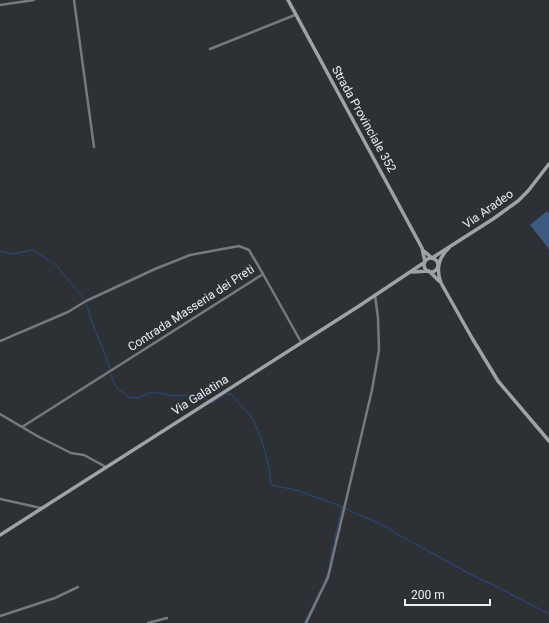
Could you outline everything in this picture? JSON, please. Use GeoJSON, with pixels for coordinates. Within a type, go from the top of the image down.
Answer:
{"type":"FeatureCollection","features":[{"type":"Feature","properties":{"kind":"main road","name":"Strada Provinciale 352"},"geometry":{"type":"LineString","coordinates":[[288,0],[422,248],[432,258]]}},
{"type":"Feature","properties":{"kind":"main road","name":"Via Aradeo"},"geometry":{"type":"LineString","coordinates":[[432,258],[503,213],[518,201],[528,191],[549,164]]}},
{"type":"Feature","properties":{"kind":"main road","name":"Strada Provinciale 352"},"geometry":{"type":"LineString","coordinates":[[422,248],[425,262]]}},
{"type":"Feature","properties":{"kind":"main road","name":"Via Aradeo"},"geometry":{"type":"LineString","coordinates":[[438,266],[449,248]]}},
{"type":"Feature","properties":{"kind":"main road"},"geometry":{"type":"LineString","coordinates":[[441,283],[425,267],[425,262],[429,258],[436,260],[441,283],[498,381],[549,441]]}},
{"type":"Feature","properties":{"kind":"main road","name":"Via Galatina"},"geometry":{"type":"LineString","coordinates":[[0,535],[425,262]]}},
{"type":"Feature","properties":{"kind":"main road"},"geometry":{"type":"LineString","coordinates":[[429,271],[435,270],[438,266]]}},
{"type":"Feature","properties":{"kind":"main road","name":"Via Galatina"},"geometry":{"type":"LineString","coordinates":[[410,273],[429,271]]}},
{"type":"Feature","properties":{"kind":"street"},"geometry":{"type":"LineString","coordinates":[[0,5],[34,0]]}},
{"type":"Feature","properties":{"kind":"street"},"geometry":{"type":"LineString","coordinates":[[74,0],[94,147]]}},
{"type":"Feature","properties":{"kind":"street"},"geometry":{"type":"LineString","coordinates":[[210,49],[295,15]]}},
{"type":"Feature","properties":{"kind":"street","name":"Contrada Masseria dei Preti"},"geometry":{"type":"LineString","coordinates":[[0,341],[68,312],[86,300],[190,255],[239,246],[249,250],[263,274],[22,427]]}},
{"type":"Feature","properties":{"kind":"street"},"geometry":{"type":"LineString","coordinates":[[263,274],[301,342]]}},
{"type":"Feature","properties":{"kind":"street"},"geometry":{"type":"LineString","coordinates":[[306,623],[328,577],[372,390],[378,350],[378,318],[375,295]]}},
{"type":"Feature","properties":{"kind":"street"},"geometry":{"type":"LineString","coordinates":[[0,414],[39,437],[71,453],[84,455],[106,467]]}},
{"type":"Feature","properties":{"kind":"street"},"geometry":{"type":"LineString","coordinates":[[0,499],[41,508]]}},
{"type":"Feature","properties":{"kind":"street"},"geometry":{"type":"LineString","coordinates":[[0,616],[55,598],[78,587]]}},
{"type":"Feature","properties":{"kind":"street"},"geometry":{"type":"LineString","coordinates":[[148,623],[167,618]]}},
{"type":"Feature","properties":{"kind":"shaded area"},"geometry":{"type":"Polygon","coordinates":[[[547,211],[549,214],[549,249],[530,225],[547,211]]]}},
{"type":"Feature","properties":{"kind":"waterway"},"geometry":{"type":"LineString","coordinates":[[0,251],[14,254],[31,250],[34,251],[54,263],[84,299]]}},
{"type":"Feature","properties":{"kind":"waterway"},"geometry":{"type":"LineString","coordinates":[[86,303],[110,369]]}},
{"type":"Feature","properties":{"kind":"waterway"},"geometry":{"type":"LineString","coordinates":[[111,374],[117,388],[129,397],[138,398],[152,392],[175,396],[187,395],[208,400]]}},
{"type":"Feature","properties":{"kind":"waterway"},"geometry":{"type":"LineString","coordinates":[[211,402],[212,403],[225,394],[231,394],[251,417],[258,431],[264,450],[271,478],[271,485],[296,490],[343,507]]}},
{"type":"Feature","properties":{"kind":"waterway"},"geometry":{"type":"LineString","coordinates":[[334,542],[342,507]]}},
{"type":"Feature","properties":{"kind":"waterway"},"geometry":{"type":"LineString","coordinates":[[346,509],[389,528],[397,534],[472,575],[549,614]]}},
{"type":"Feature","properties":{"kind":"waterway"},"geometry":{"type":"LineString","coordinates":[[329,565],[333,545]]}},
{"type":"Feature","properties":{"kind":"waterway"},"geometry":{"type":"LineString","coordinates":[[330,573],[333,563]]}},
{"type":"Feature","properties":{"kind":"waterway"},"geometry":{"type":"LineString","coordinates":[[325,581],[328,572]]}},
{"type":"Feature","properties":{"kind":"waterway"},"geometry":{"type":"LineString","coordinates":[[321,594],[329,578]]}},
{"type":"Feature","properties":{"kind":"waterway"},"geometry":{"type":"LineString","coordinates":[[304,623],[320,591]]}}]}
